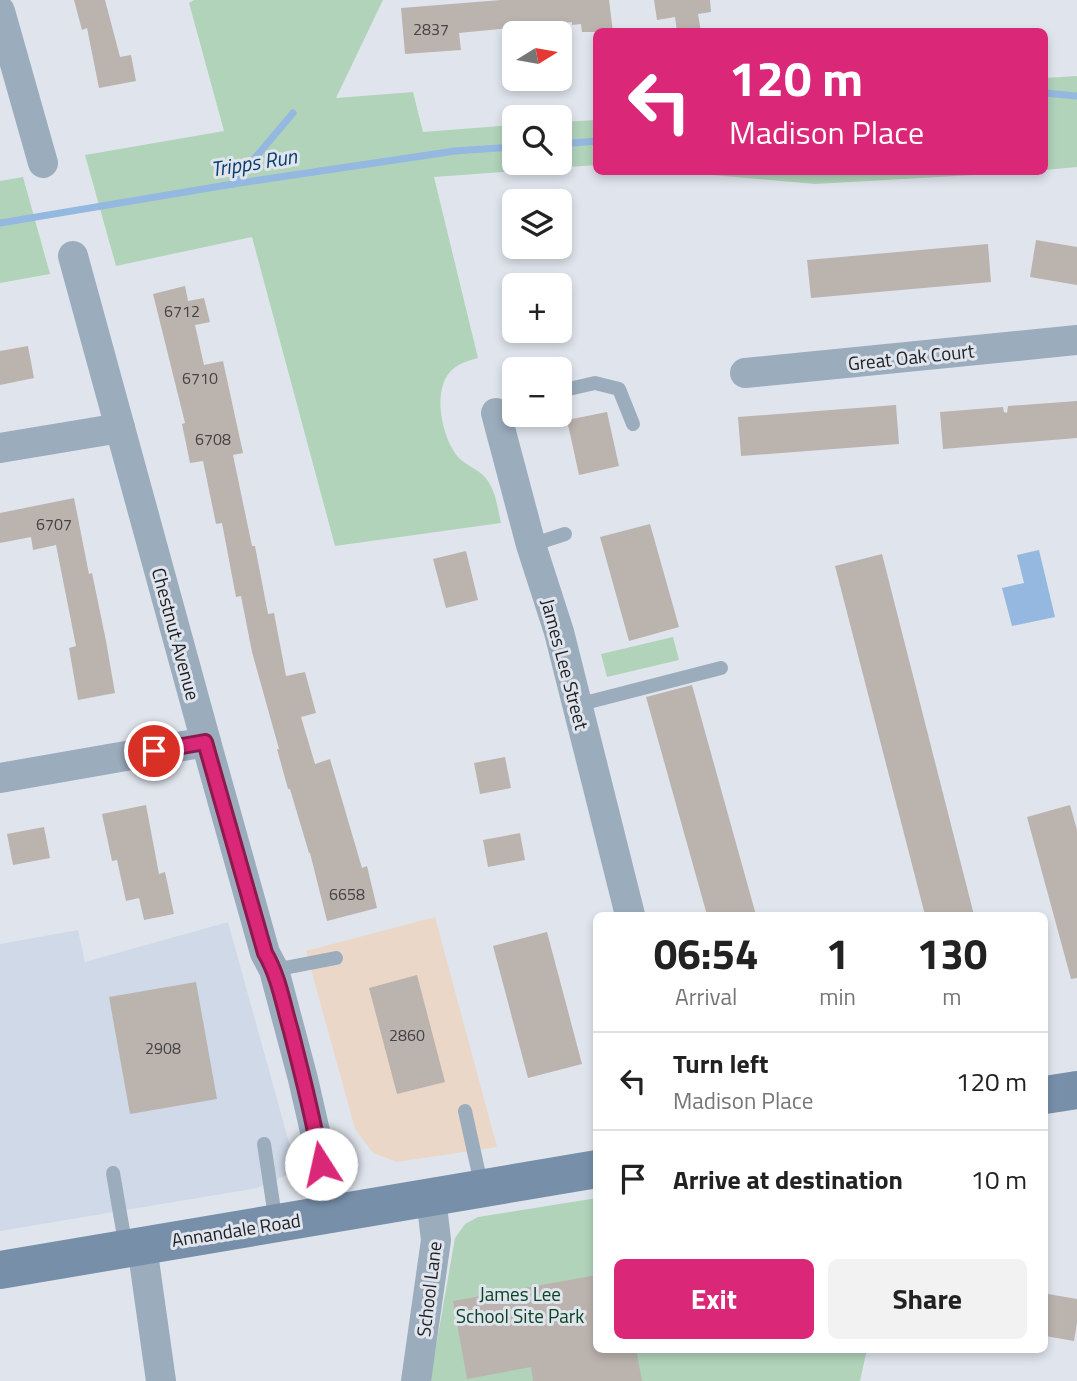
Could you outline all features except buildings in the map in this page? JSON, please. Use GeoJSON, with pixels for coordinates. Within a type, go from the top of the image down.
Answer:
{"type":"FeatureCollection","features":[{"type":"Feature","properties":{"kind":"main road"},"geometry":{"type":"LineString","coordinates":[[1048,1095],[1077,1090]]}},
{"type":"Feature","properties":{"kind":"main road","name":"Annandale Road"},"geometry":{"type":"LineString","coordinates":[[0,1270],[593,1170]]}},
{"type":"Feature","properties":{"kind":"street"},"geometry":{"type":"LineString","coordinates":[[0,11],[43,163]]}},
{"type":"Feature","properties":{"kind":"street","name":"Chestnut Avenue"},"geometry":{"type":"LineString","coordinates":[[73,256],[205,742],[265,953],[274,970],[317,1140],[329,1214]]}},
{"type":"Feature","properties":{"kind":"street","name":"Great Oak Court"},"geometry":{"type":"LineString","coordinates":[[745,373],[1077,340]]}},
{"type":"Feature","properties":{"kind":"street","name":"James Lee Street"},"geometry":{"type":"LineString","coordinates":[[501,411],[531,545],[559,632],[623,901]]}},
{"type":"Feature","properties":{"kind":"street"},"geometry":{"type":"LineString","coordinates":[[0,448],[120,428]]}},
{"type":"Feature","properties":{"kind":"street"},"geometry":{"type":"LineString","coordinates":[[0,778],[205,742]]}},
{"type":"Feature","properties":{"kind":"street","name":"School Lane"},"geometry":{"type":"LineString","coordinates":[[416,1381],[436,1240],[430,1198]]}},
{"type":"Feature","properties":{"kind":"street"},"geometry":{"type":"LineString","coordinates":[[134,1247],[161,1381]]}},
{"type":"Feature","properties":{"kind":"lane"},"geometry":{"type":"LineString","coordinates":[[572,388],[595,383],[619,388],[633,424]]}},
{"type":"Feature","properties":{"kind":"lane"},"geometry":{"type":"LineString","coordinates":[[531,545],[565,534]]}},
{"type":"Feature","properties":{"kind":"lane"},"geometry":{"type":"LineString","coordinates":[[577,705],[721,668]]}},
{"type":"Feature","properties":{"kind":"lane"},"geometry":{"type":"LineString","coordinates":[[274,970],[336,958]]}},
{"type":"Feature","properties":{"kind":"lane"},"geometry":{"type":"LineString","coordinates":[[465,1111],[482,1190]]}},
{"type":"Feature","properties":{"kind":"lane"},"geometry":{"type":"LineString","coordinates":[[264,1144],[276,1224]]}},
{"type":"Feature","properties":{"kind":"lane"},"geometry":{"type":"LineString","coordinates":[[113,1173],[134,1247]]}},
{"type":"Feature","properties":{"kind":"shaded area"},"geometry":{"type":"Polygon","coordinates":[[[435,917],[497,1147],[397,1162],[373,1153],[355,1129],[306,951],[435,917]]]}},
{"type":"Feature","properties":{"kind":"shaded area"},"geometry":{"type":"Polygon","coordinates":[[[228,922],[291,1150],[286,1175],[257,1188],[0,1231],[0,944],[78,930],[85,962],[228,922]]]}},
{"type":"Feature","properties":{"kind":"green space"},"geometry":{"type":"Polygon","coordinates":[[[194,0],[383,0],[336,98],[413,92],[423,132],[502,126],[502,172],[434,177],[478,358],[460,364],[450,372],[441,391],[441,415],[453,450],[459,458],[482,474],[491,486],[501,523],[335,546],[252,237],[116,266],[85,155],[224,131],[189,3],[194,0]]]}},
{"type":"Feature","properties":{"kind":"green space"},"geometry":{"type":"Polygon","coordinates":[[[1077,76],[1077,167],[1048,170],[1048,78],[1077,76]]]}},
{"type":"Feature","properties":{"kind":"green space"},"geometry":{"type":"Polygon","coordinates":[[[593,120],[593,165],[572,167],[572,121],[593,120]]]}},
{"type":"Feature","properties":{"kind":"green space"},"geometry":{"type":"Polygon","coordinates":[[[712,175],[975,175],[815,184],[712,175]]]}},
{"type":"Feature","properties":{"kind":"green space"},"geometry":{"type":"Polygon","coordinates":[[[23,177],[50,274],[0,283],[0,181],[23,177]]]}},
{"type":"Feature","properties":{"kind":"green space"},"geometry":{"type":"Polygon","coordinates":[[[673,637],[679,660],[607,677],[601,654],[673,637]]]}},
{"type":"Feature","properties":{"kind":"green space","name":"James Lee School Site Park"},"geometry":{"type":"Polygon","coordinates":[[[593,1199],[593,1353],[866,1353],[860,1381],[430,1381],[455,1238],[465,1224],[478,1217],[593,1199]]]}},
{"type":"Feature","properties":{"kind":"water"},"geometry":{"type":"Polygon","coordinates":[[[1039,550],[1055,617],[1012,626],[1002,588],[1024,583],[1017,555],[1039,550]]]}},
{"type":"Feature","properties":{"kind":"waterway","name":"Tripps Run"},"geometry":{"type":"LineString","coordinates":[[1048,93],[1077,96]]}},
{"type":"Feature","properties":{"kind":"waterway"},"geometry":{"type":"LineString","coordinates":[[233,184],[293,113]]}},
{"type":"Feature","properties":{"kind":"waterway","name":"Tripps Run"},"geometry":{"type":"LineString","coordinates":[[572,143],[593,141]]}},
{"type":"Feature","properties":{"kind":"waterway","name":"Tripps Run"},"geometry":{"type":"LineString","coordinates":[[0,223],[233,184],[455,151],[502,148]]}},
{"type":"Feature","properties":{"kind":"route"},"geometry":{"type":"LineString","coordinates":[[154,751],[205,742],[265,953],[274,970],[303,1079],[321,1164]]}}]}
